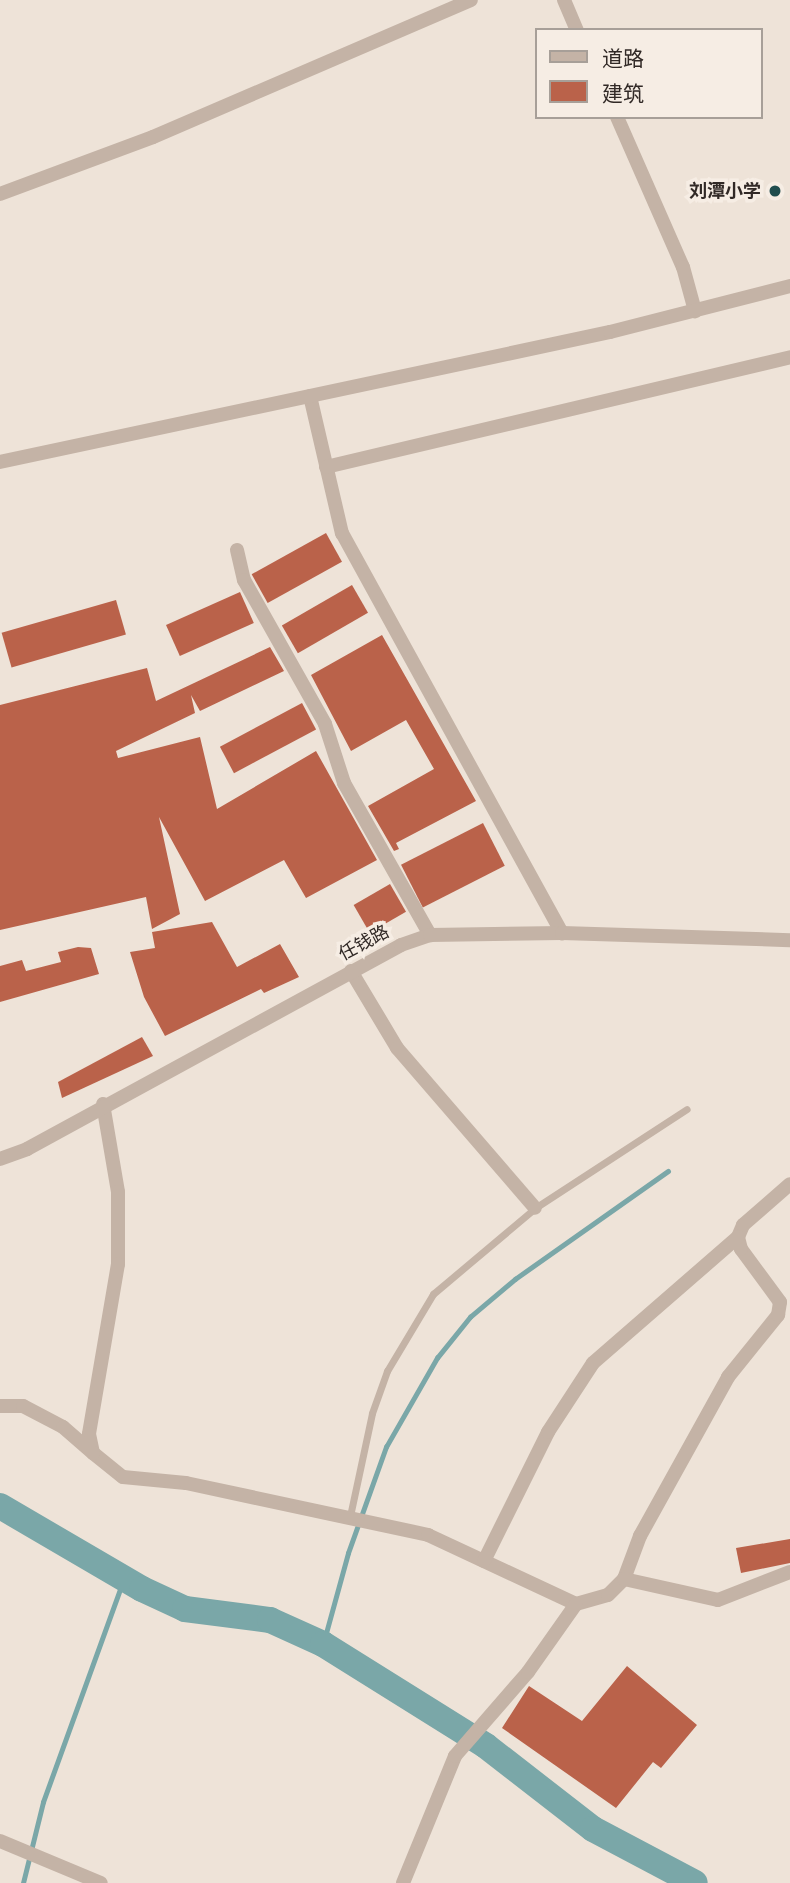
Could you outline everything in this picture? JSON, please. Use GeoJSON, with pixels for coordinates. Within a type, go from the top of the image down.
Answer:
{"type":"FeatureCollection","features":[{"type":"Feature","properties":{"kind":"street"},"geometry":{"type":"LineString","coordinates":[[0,194],[153,137],[471,0]]}},
{"type":"Feature","properties":{"kind":"street"},"geometry":{"type":"LineString","coordinates":[[564,0],[577,28]]}},
{"type":"Feature","properties":{"kind":"street"},"geometry":{"type":"LineString","coordinates":[[618,119],[683,267],[695,311]]}},
{"type":"Feature","properties":{"kind":"street"},"geometry":{"type":"LineString","coordinates":[[0,462],[695,311],[790,286]]}},
{"type":"Feature","properties":{"kind":"street"},"geometry":{"type":"LineString","coordinates":[[326,467],[790,357]]}},
{"type":"Feature","properties":{"kind":"street"},"geometry":{"type":"LineString","coordinates":[[310,396],[342,533],[562,933]]}},
{"type":"Feature","properties":{"kind":"street"},"geometry":{"type":"LineString","coordinates":[[237,550],[244,580],[325,724],[344,783],[430,935]]}},
{"type":"Feature","properties":{"kind":"street","name":"任钱路"},"geometry":{"type":"LineString","coordinates":[[0,1159],[401,944],[430,935],[562,933],[790,940]]}},
{"type":"Feature","properties":{"kind":"street"},"geometry":{"type":"LineString","coordinates":[[351,971],[397,1048],[535,1208]]}},
{"type":"Feature","properties":{"kind":"street"},"geometry":{"type":"LineString","coordinates":[[93,1453],[91,1424],[118,1264],[118,1192],[103,1104]]}},
{"type":"Feature","properties":{"kind":"street"},"geometry":{"type":"LineString","coordinates":[[484,1561],[548,1432],[593,1363],[738,1237],[743,1225],[790,1184]]}},
{"type":"Feature","properties":{"kind":"street"},"geometry":{"type":"LineString","coordinates":[[403,1883],[455,1756],[501,1704],[576,1604],[608,1595],[624,1579],[640,1535],[728,1377],[778,1315],[780,1302],[741,1249],[738,1237]]}},
{"type":"Feature","properties":{"kind":"street"},"geometry":{"type":"LineString","coordinates":[[0,1406],[23,1406],[63,1427],[124,1477],[186,1483],[350,1516],[428,1535],[576,1604]]}},
{"type":"Feature","properties":{"kind":"street"},"geometry":{"type":"LineString","coordinates":[[624,1579],[718,1600],[790,1572]]}},
{"type":"Feature","properties":{"kind":"street"},"geometry":{"type":"LineString","coordinates":[[0,1841],[101,1883]]}},
{"type":"Feature","properties":{"kind":"lane"},"geometry":{"type":"LineString","coordinates":[[350,1516],[372,1413],[410,1327],[433,1294],[535,1208],[687,1110]]}},
{"type":"Feature","properties":{"kind":"building"},"geometry":{"type":"Polygon","coordinates":[[[326,533],[342,562],[268,603],[252,574],[326,533]]]}},
{"type":"Feature","properties":{"kind":"building"},"geometry":{"type":"Polygon","coordinates":[[[352,585],[368,613],[298,653],[282,626],[352,585]]]}},
{"type":"Feature","properties":{"kind":"building"},"geometry":{"type":"Polygon","coordinates":[[[240,592],[254,623],[180,656],[166,625],[240,592]]]}},
{"type":"Feature","properties":{"kind":"building"},"geometry":{"type":"Polygon","coordinates":[[[116,600],[126,635],[12,667],[2,633],[116,600]]]}},
{"type":"Feature","properties":{"kind":"building"},"geometry":{"type":"Polygon","coordinates":[[[382,635],[476,801],[396,843],[399,849],[394,851],[368,806],[434,769],[406,720],[351,751],[311,675],[382,635]]]}},
{"type":"Feature","properties":{"kind":"building"},"geometry":{"type":"Polygon","coordinates":[[[270,647],[284,671],[200,711],[191,695],[195,713],[116,751],[118,758],[200,737],[217,809],[316,751],[377,860],[306,898],[284,860],[205,901],[159,817],[180,914],[152,929],[146,897],[0,930],[0,705],[147,668],[156,701],[270,647]]]}},
{"type":"Feature","properties":{"kind":"building"},"geometry":{"type":"Polygon","coordinates":[[[302,703],[316,729],[234,773],[220,747],[302,703]]]}},
{"type":"Feature","properties":{"kind":"building"},"geometry":{"type":"Polygon","coordinates":[[[483,823],[505,866],[423,908],[401,865],[483,823]]]}},
{"type":"Feature","properties":{"kind":"building"},"geometry":{"type":"Polygon","coordinates":[[[390,884],[406,912],[370,933],[354,905],[390,884]]]}},
{"type":"Feature","properties":{"kind":"building"},"geometry":{"type":"Polygon","coordinates":[[[212,922],[237,967],[280,944],[299,977],[264,993],[261,989],[165,1036],[144,997],[130,952],[155,948],[152,932],[212,922]]]}},
{"type":"Feature","properties":{"kind":"building"},"geometry":{"type":"Polygon","coordinates":[[[78,947],[91,948],[99,974],[0,1002],[0,966],[22,960],[26,971],[61,962],[58,952],[78,947]]]}},
{"type":"Feature","properties":{"kind":"building"},"geometry":{"type":"Polygon","coordinates":[[[142,1037],[153,1056],[62,1098],[58,1082],[142,1037]]]}},
{"type":"Feature","properties":{"kind":"building"},"geometry":{"type":"Polygon","coordinates":[[[790,1539],[790,1563],[741,1573],[736,1548],[790,1539]]]}},
{"type":"Feature","properties":{"kind":"building"},"geometry":{"type":"Polygon","coordinates":[[[627,1666],[697,1725],[661,1768],[653,1762],[616,1808],[502,1728],[529,1686],[582,1721],[627,1666]]]}},
{"type":"Feature","properties":{"kind":"waterway"},"geometry":{"type":"LineString","coordinates":[[323,1644],[348,1553],[386,1447],[437,1358],[470,1317],[515,1279],[668,1171]]}},
{"type":"Feature","properties":{"kind":"waterway"},"geometry":{"type":"LineString","coordinates":[[0,1506],[142,1589],[185,1609],[270,1620],[323,1644],[486,1746],[593,1829],[695,1883]]}},
{"type":"Feature","properties":{"kind":"waterway"},"geometry":{"type":"LineString","coordinates":[[23,1883],[43,1802],[124,1578]]}},
{"type":"Feature","properties":{"kind":"place","name":"刘潭小学"},"geometry":{"type":"Point","coordinates":[775,191]}}]}
